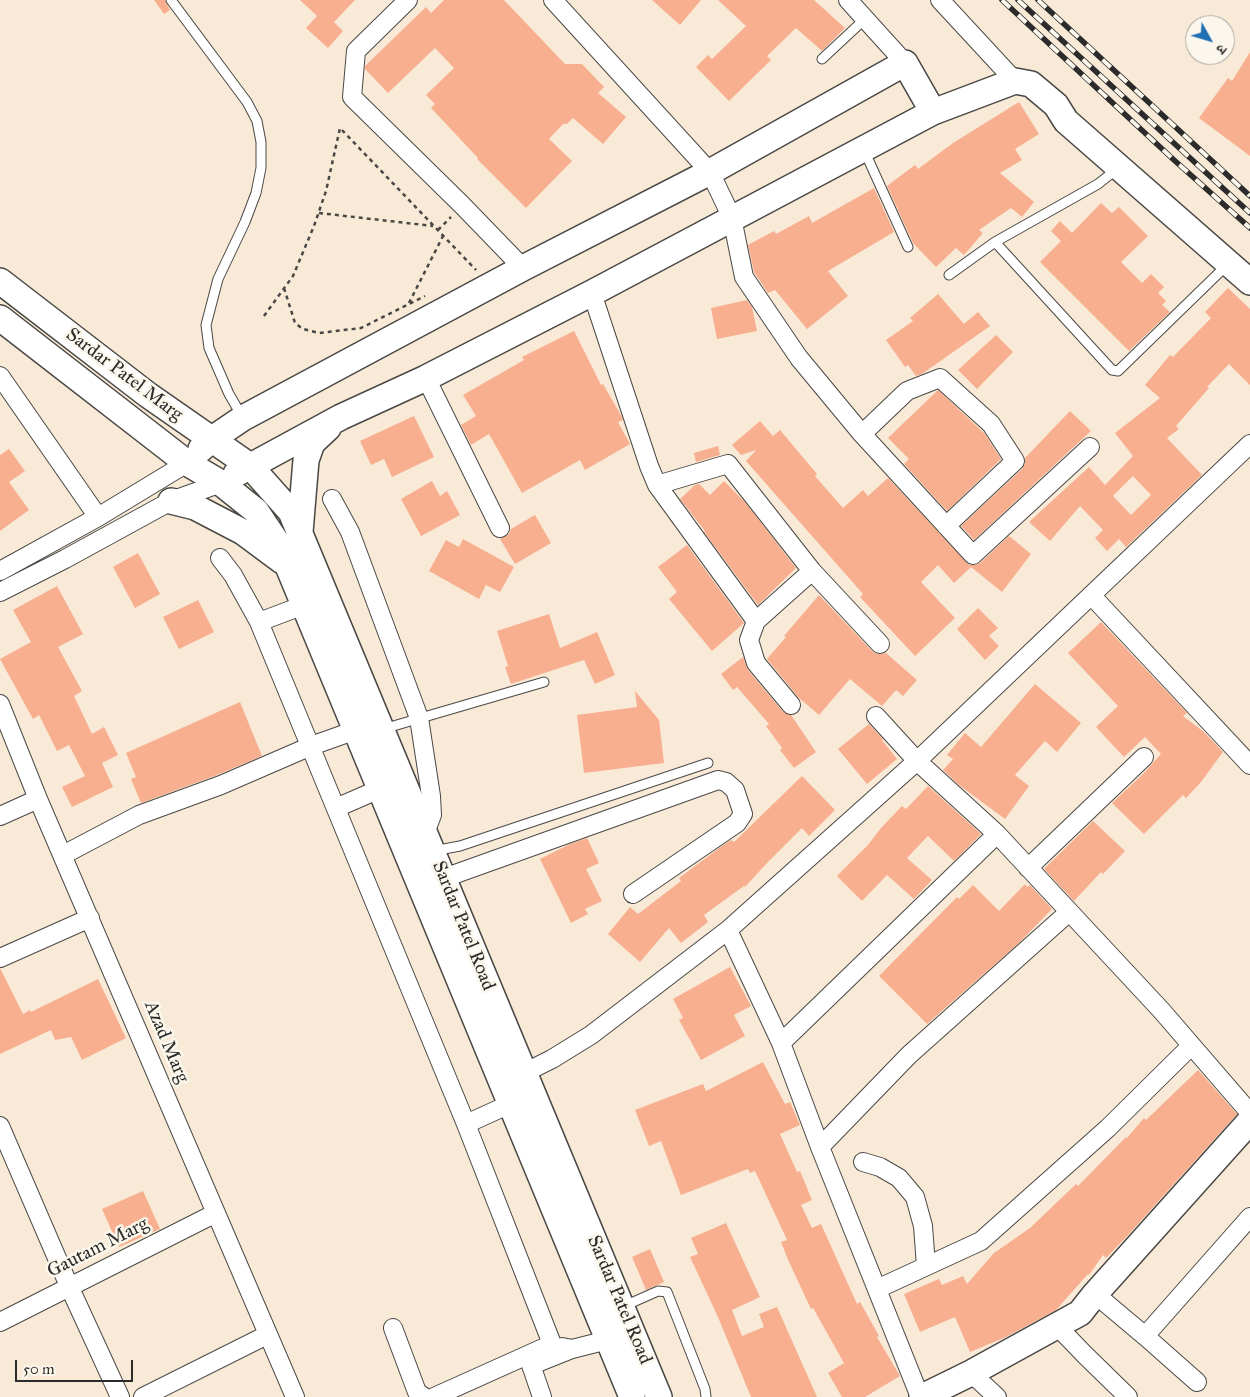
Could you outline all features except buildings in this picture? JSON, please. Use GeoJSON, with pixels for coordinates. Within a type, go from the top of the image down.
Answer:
{"type":"FeatureCollection","features":[{"type":"Feature","properties":{"kind":"street"},"geometry":{"type":"LineString","coordinates":[[408,0],[356,51],[352,96],[523,268]]}},
{"type":"Feature","properties":{"kind":"street"},"geometry":{"type":"LineString","coordinates":[[553,0],[710,172],[732,218],[744,277],[799,358],[862,434],[973,555],[1090,447]]}},
{"type":"Feature","properties":{"kind":"street"},"geometry":{"type":"LineString","coordinates":[[848,0],[905,63],[933,112]]}},
{"type":"Feature","properties":{"kind":"street"},"geometry":{"type":"LineString","coordinates":[[940,0],[1015,81]]}},
{"type":"Feature","properties":{"kind":"street"},"geometry":{"type":"LineString","coordinates":[[0,571],[98,517],[187,462],[212,439],[243,418],[523,268],[710,172],[905,63]]}},
{"type":"Feature","properties":{"kind":"street"},"geometry":{"type":"LineString","coordinates":[[0,592],[172,501],[221,483],[341,417],[426,378],[592,293],[933,112],[1015,81],[1031,84],[1056,105],[1066,121],[1250,282]]}},
{"type":"Feature","properties":{"kind":"street","name":"Sardar Patel Marg"},"geometry":{"type":"LineString","coordinates":[[0,281],[148,395],[250,466]]}},
{"type":"Feature","properties":{"kind":"street"},"geometry":{"type":"LineString","coordinates":[[592,293],[649,466],[657,484],[756,621]]}},
{"type":"Feature","properties":{"kind":"street","name":"Sardar Patel Road"},"geometry":{"type":"LineString","coordinates":[[0,318],[187,462],[221,483],[256,511],[280,547],[632,1397]]}},
{"type":"Feature","properties":{"kind":"street"},"geometry":{"type":"LineString","coordinates":[[0,376],[98,517]]}},
{"type":"Feature","properties":{"kind":"street"},"geometry":{"type":"LineString","coordinates":[[426,378],[500,528]]}},
{"type":"Feature","properties":{"kind":"street"},"geometry":{"type":"LineString","coordinates":[[862,434],[907,391],[940,378],[991,424],[1015,461],[946,526]]}},
{"type":"Feature","properties":{"kind":"street"},"geometry":{"type":"LineString","coordinates":[[300,532],[306,460],[312,443],[341,417]]}},
{"type":"Feature","properties":{"kind":"street"},"geometry":{"type":"LineString","coordinates":[[524,1073],[591,1036],[728,930],[917,761],[1250,444]]}},
{"type":"Feature","properties":{"kind":"street"},"geometry":{"type":"LineString","coordinates":[[657,484],[728,464],[812,571],[880,644]]}},
{"type":"Feature","properties":{"kind":"street","name":"Sardar Patel Road"},"geometry":{"type":"LineString","coordinates":[[250,466],[291,512],[300,532],[659,1397]]}},
{"type":"Feature","properties":{"kind":"street"},"geometry":{"type":"LineString","coordinates":[[332,499],[350,532],[419,718],[431,796],[432,815],[425,833],[396,826]]}},
{"type":"Feature","properties":{"kind":"street"},"geometry":{"type":"LineString","coordinates":[[172,501],[195,507],[243,532],[288,566]]}},
{"type":"Feature","properties":{"kind":"street"},"geometry":{"type":"LineString","coordinates":[[220,558],[233,575],[259,622],[466,1124],[552,1344]]}},
{"type":"Feature","properties":{"kind":"street"},"geometry":{"type":"LineString","coordinates":[[791,705],[756,663],[750,640],[756,621],[812,571]]}},
{"type":"Feature","properties":{"kind":"street"},"geometry":{"type":"LineString","coordinates":[[1091,595],[1250,765]]}},
{"type":"Feature","properties":{"kind":"street"},"geometry":{"type":"LineString","coordinates":[[259,622],[304,605]]}},
{"type":"Feature","properties":{"kind":"street","name":"Azad Marg"},"geometry":{"type":"LineString","coordinates":[[0,704],[38,799],[295,1397]]}},
{"type":"Feature","properties":{"kind":"street"},"geometry":{"type":"LineString","coordinates":[[876,716],[917,761],[997,834],[1161,1010],[1250,1113]]}},
{"type":"Feature","properties":{"kind":"street"},"geometry":{"type":"LineString","coordinates":[[63,855],[139,815],[221,785],[311,746],[356,730]]}},
{"type":"Feature","properties":{"kind":"street"},"geometry":{"type":"LineString","coordinates":[[1028,868],[1144,757]]}},
{"type":"Feature","properties":{"kind":"street"},"geometry":{"type":"LineString","coordinates":[[336,808],[403,780]]}},
{"type":"Feature","properties":{"kind":"street"},"geometry":{"type":"LineString","coordinates":[[444,878],[718,780],[726,782],[735,790],[743,814],[737,823],[633,894]]}},
{"type":"Feature","properties":{"kind":"street"},"geometry":{"type":"LineString","coordinates":[[0,816],[38,799]]}},
{"type":"Feature","properties":{"kind":"street"},"geometry":{"type":"LineString","coordinates":[[781,1044],[997,834]]}},
{"type":"Feature","properties":{"kind":"street"},"geometry":{"type":"LineString","coordinates":[[820,1147],[909,1055],[1069,912]]}},
{"type":"Feature","properties":{"kind":"street"},"geometry":{"type":"LineString","coordinates":[[0,958],[90,918]]}},
{"type":"Feature","properties":{"kind":"street"},"geometry":{"type":"LineString","coordinates":[[728,930],[781,1044],[820,1147],[921,1397],[971,1373],[1080,1313],[1095,1294],[1243,1134]]}},
{"type":"Feature","properties":{"kind":"street"},"geometry":{"type":"LineString","coordinates":[[877,1289],[981,1241],[1108,1128],[1191,1046]]}},
{"type":"Feature","properties":{"kind":"street"},"geometry":{"type":"LineString","coordinates":[[466,1124],[510,1104]]}},
{"type":"Feature","properties":{"kind":"street"},"geometry":{"type":"LineString","coordinates":[[0,1126],[69,1286],[120,1397]]}},
{"type":"Feature","properties":{"kind":"street"},"geometry":{"type":"LineString","coordinates":[[863,1162],[880,1167],[898,1178],[915,1197],[923,1226],[926,1266]]}},
{"type":"Feature","properties":{"kind":"street","name":"Gautam Marg"},"geometry":{"type":"LineString","coordinates":[[0,1322],[216,1213]]}},
{"type":"Feature","properties":{"kind":"street"},"geometry":{"type":"LineString","coordinates":[[1145,1336],[1250,1217]]}},
{"type":"Feature","properties":{"kind":"street"},"geometry":{"type":"LineString","coordinates":[[1095,1294],[1197,1382]]}},
{"type":"Feature","properties":{"kind":"street"},"geometry":{"type":"LineString","coordinates":[[1058,1326],[1128,1397]]}},
{"type":"Feature","properties":{"kind":"street"},"geometry":{"type":"LineString","coordinates":[[393,1328],[417,1392],[424,1397]]}},
{"type":"Feature","properties":{"kind":"street"},"geometry":{"type":"LineString","coordinates":[[143,1397],[267,1335]]}},
{"type":"Feature","properties":{"kind":"street"},"geometry":{"type":"LineString","coordinates":[[451,1397],[572,1349],[608,1340]]}},
{"type":"Feature","properties":{"kind":"street"},"geometry":{"type":"LineString","coordinates":[[434,1397],[552,1344],[572,1349]]}},
{"type":"Feature","properties":{"kind":"street"},"geometry":{"type":"LineString","coordinates":[[531,1365],[542,1397]]}},
{"type":"Feature","properties":{"kind":"street"},"geometry":{"type":"LineString","coordinates":[[971,1373],[997,1397]]}},
{"type":"Feature","properties":{"kind":"lane"},"geometry":{"type":"LineString","coordinates":[[171,0],[247,102],[257,121],[261,142],[260,168],[256,192],[245,222],[218,279],[206,325],[210,348],[229,394],[243,418]]}},
{"type":"Feature","properties":{"kind":"lane"},"geometry":{"type":"LineString","coordinates":[[822,59],[866,18]]}},
{"type":"Feature","properties":{"kind":"lane"},"geometry":{"type":"LineString","coordinates":[[864,149],[908,247]]}},
{"type":"Feature","properties":{"kind":"lane"},"geometry":{"type":"LineString","coordinates":[[948,275],[995,242],[1098,184],[1119,167]]}},
{"type":"Feature","properties":{"kind":"lane"},"geometry":{"type":"LineString","coordinates":[[995,242],[1112,370],[1118,371],[1229,264]]}},
{"type":"Feature","properties":{"kind":"lane"},"geometry":{"type":"LineString","coordinates":[[382,729],[544,682]]}},
{"type":"Feature","properties":{"kind":"lane"},"geometry":{"type":"LineString","coordinates":[[425,833],[460,846],[708,763]]}},
{"type":"Feature","properties":{"kind":"lane"},"geometry":{"type":"LineString","coordinates":[[622,1308],[658,1291],[667,1292],[705,1389],[706,1397]]}},
{"type":"Feature","properties":{"kind":"path"},"geometry":{"type":"LineString","coordinates":[[264,316],[293,276],[326,191],[340,128],[476,270],[468,274]]}},
{"type":"Feature","properties":{"kind":"path"},"geometry":{"type":"LineString","coordinates":[[318,213],[434,226]]}},
{"type":"Feature","properties":{"kind":"path"},"geometry":{"type":"LineString","coordinates":[[409,304],[443,236]]}},
{"type":"Feature","properties":{"kind":"path"},"geometry":{"type":"LineString","coordinates":[[284,288],[295,323],[303,329],[319,333],[361,328],[426,296]]}},
{"type":"Feature","properties":{"kind":"railway"},"geometry":{"type":"LineString","coordinates":[[1002,0],[1250,228]]}},
{"type":"Feature","properties":{"kind":"railway"},"geometry":{"type":"LineString","coordinates":[[1018,0],[1250,213]]}},
{"type":"Feature","properties":{"kind":"railway"},"geometry":{"type":"LineString","coordinates":[[1038,0],[1250,196]]}}]}
